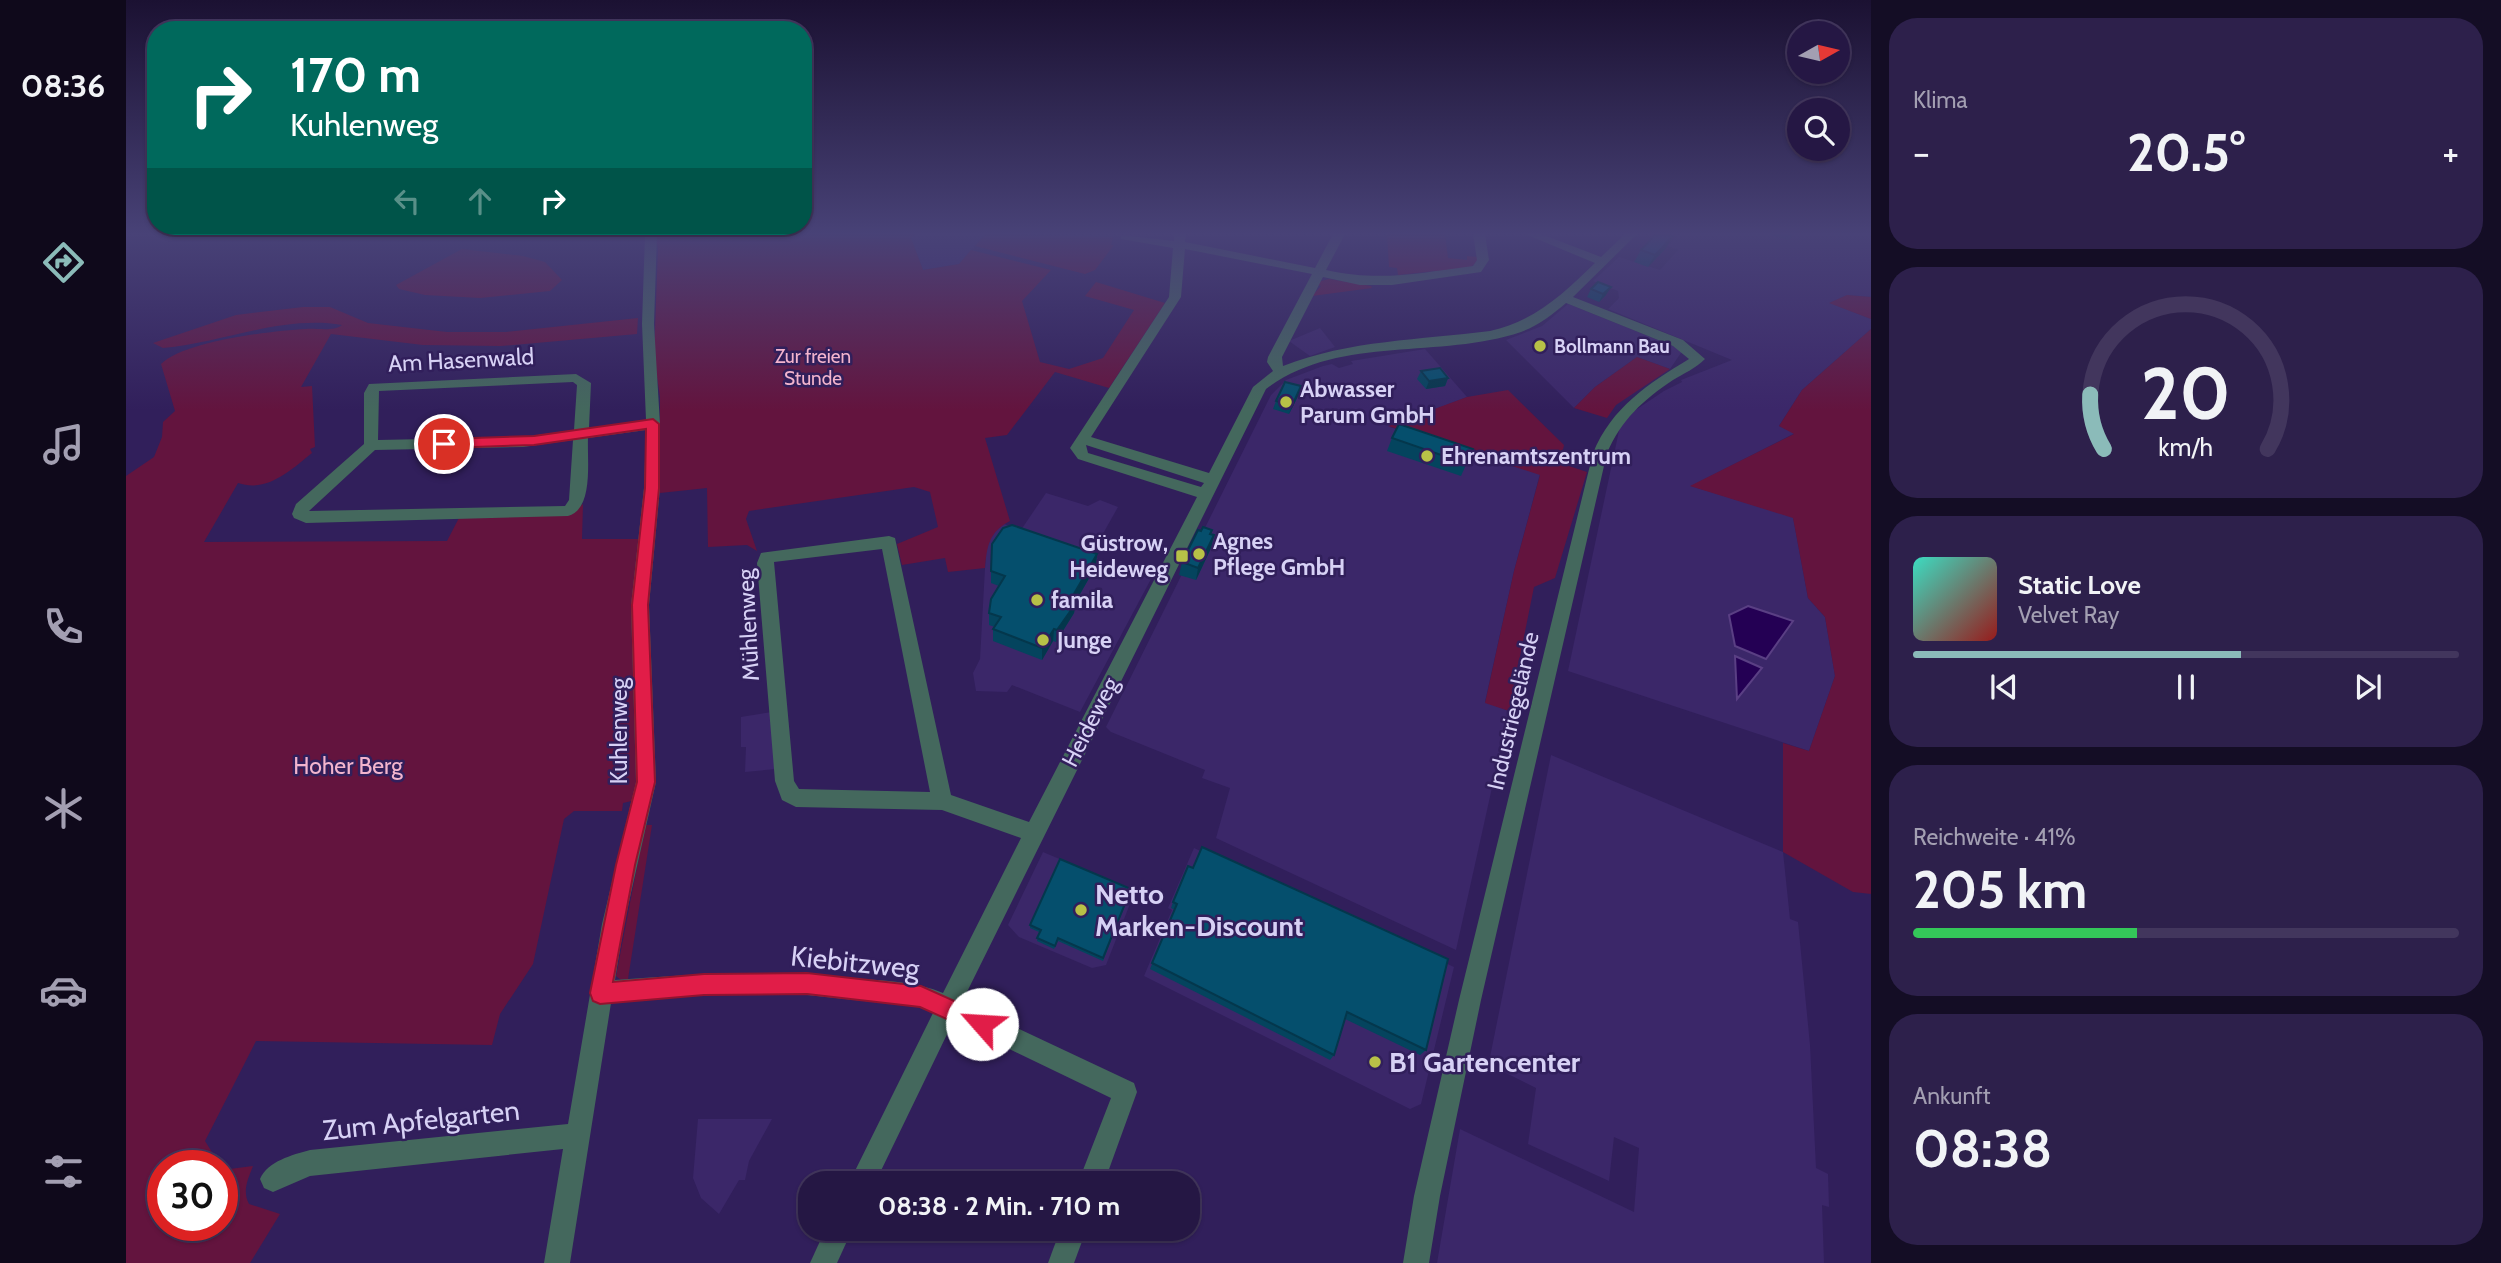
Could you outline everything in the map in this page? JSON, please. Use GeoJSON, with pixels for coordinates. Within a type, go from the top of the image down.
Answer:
{"type":"FeatureCollection","features":[{"type":"Feature","properties":{"kind":"street","name":"Kuhlenweg"},"geometry":{"type":"LineString","coordinates":[[557,1263],[600,993],[625,865],[646,782],[640,605],[652,488],[649,293]]}},
{"type":"Feature","properties":{"kind":"street"},"geometry":{"type":"LineString","coordinates":[[1175,293],[1082,439],[1209,487]]}},
{"type":"Feature","properties":{"kind":"street"},"geometry":{"type":"LineString","coordinates":[[1309,293],[1275,357],[1274,362],[1280,372],[1334,355],[1517,329],[1544,315],[1567,293]]}},
{"type":"Feature","properties":{"kind":"street","name":"Industriegelände"},"geometry":{"type":"LineString","coordinates":[[1416,1263],[1427,1196],[1470,1000],[1600,453],[1616,419],[1630,404],[1698,359],[1678,343],[1563,297]]}},
{"type":"Feature","properties":{"kind":"street","name":"Heideweg"},"geometry":{"type":"LineString","coordinates":[[868,1171],[1034,833],[1260,387],[1280,372]]}},
{"type":"Feature","properties":{"kind":"street","name":"Am Hasenwald"},"geometry":{"type":"LineString","coordinates":[[582,379],[584,383],[580,434],[577,499],[574,508],[568,511],[306,517],[300,514],[302,508],[372,445],[371,393],[374,387],[582,379]]}},
{"type":"Feature","properties":{"kind":"street"},"geometry":{"type":"LineString","coordinates":[[372,445],[523,442],[653,424]]}},
{"type":"Feature","properties":{"kind":"street","name":"Mühlenweg"},"geometry":{"type":"LineString","coordinates":[[942,801],[889,542],[772,554],[767,557],[765,563],[784,773],[789,795],[796,798],[942,801],[1034,833]]}},
{"type":"Feature","properties":{"kind":"street","name":"Kiebitzweg"},"geometry":{"type":"LineString","coordinates":[[600,993],[704,984],[807,984],[921,996],[1125,1092],[1095,1171]]}},
{"type":"Feature","properties":{"kind":"street","name":"Zum Apfelgarten"},"geometry":{"type":"LineString","coordinates":[[273,1179],[295,1167],[310,1163],[578,1135]]}},
{"type":"Feature","properties":{"kind":"street"},"geometry":{"type":"LineString","coordinates":[[823,1263],[833,1241]]}},
{"type":"Feature","properties":{"kind":"street"},"geometry":{"type":"LineString","coordinates":[[1061,1263],[1069,1241]]}},
{"type":"Feature","properties":{"kind":"shaded area"},"geometry":{"type":"Polygon","coordinates":[[[1618,293],[1871,293],[1871,297],[1847,295],[1830,303],[1871,319],[1871,329],[1802,390],[1779,426],[1795,433],[1691,486],[1793,517],[1808,598],[1825,617],[1835,676],[1809,751],[1568,671],[1620,426],[1631,413],[1682,382],[1681,380],[1732,360],[1608,309],[1619,298],[1618,293]]]}},
{"type":"Feature","properties":{"kind":"shaded area"},"geometry":{"type":"Polygon","coordinates":[[[1568,304],[1683,350],[1670,369],[1637,357],[1595,387],[1574,408],[1506,340],[1542,326],[1568,304]]]}},
{"type":"Feature","properties":{"kind":"shaded area"},"geometry":{"type":"Polygon","coordinates":[[[1320,328],[1335,347],[1310,356],[1289,341],[1320,328]]]}},
{"type":"Feature","properties":{"kind":"shaded area"},"geometry":{"type":"Polygon","coordinates":[[[1425,349],[1467,397],[1390,427],[1540,474],[1514,571],[1485,702],[1509,711],[1456,950],[1216,838],[1230,788],[1202,778],[1205,770],[1111,732],[1106,727],[1271,395],[1286,380],[1323,366],[1332,364],[1339,368],[1353,364],[1351,361],[1425,349]]]}},
{"type":"Feature","properties":{"kind":"shaded area"},"geometry":{"type":"Polygon","coordinates":[[[1046,493],[1088,506],[1100,500],[1118,507],[1091,555],[1109,565],[1151,579],[1080,712],[1012,685],[1007,692],[976,691],[973,673],[980,659],[986,550],[992,533],[1004,524],[1021,530],[1046,493]]]}},
{"type":"Feature","properties":{"kind":"shaded area"},"geometry":{"type":"Polygon","coordinates":[[[1748,606],[1793,621],[1766,659],[1735,646],[1729,615],[1748,606]]]}},
{"type":"Feature","properties":{"kind":"shaded area"},"geometry":{"type":"Polygon","coordinates":[[[1735,656],[1762,668],[1737,699],[1735,656]]]}},
{"type":"Feature","properties":{"kind":"shaded area"},"geometry":{"type":"Polygon","coordinates":[[[772,712],[776,769],[745,772],[746,747],[741,747],[741,717],[772,712]]]}},
{"type":"Feature","properties":{"kind":"shaded area"},"geometry":{"type":"Polygon","coordinates":[[[1551,755],[1783,852],[1790,919],[1798,922],[1810,1045],[1816,1168],[1828,1174],[1829,1207],[1822,1205],[1824,1263],[1437,1263],[1460,1129],[1634,1212],[1639,1148],[1614,1137],[1609,1181],[1528,1144],[1536,1088],[1500,1070],[1501,1063],[1490,1057],[1551,755]]]}},
{"type":"Feature","properties":{"kind":"shaded area"},"geometry":{"type":"Polygon","coordinates":[[[1194,848],[1454,967],[1421,1104],[1410,1109],[1144,976],[1172,910],[1168,908],[1194,848]]]}},
{"type":"Feature","properties":{"kind":"shaded area","name":"Netto Marken-Discount"},"geometry":{"type":"Polygon","coordinates":[[[1043,852],[1135,891],[1106,965],[1092,968],[1019,937],[1008,925],[1043,852]]]}},
{"type":"Feature","properties":{"kind":"shaded area"},"geometry":{"type":"Polygon","coordinates":[[[698,1119],[772,1119],[749,1161],[745,1180],[739,1180],[719,1214],[701,1198],[693,1178],[698,1119]]]}},
{"type":"Feature","properties":{"kind":"green space"},"geometry":{"type":"Polygon","coordinates":[[[416,293],[531,293],[480,298],[416,293]]]}},
{"type":"Feature","properties":{"kind":"green space","name":"Zur freien Stunde"},"geometry":{"type":"Polygon","coordinates":[[[656,293],[1030,293],[1022,301],[1040,362],[1069,369],[1103,358],[1134,310],[1085,296],[1087,293],[1132,293],[1165,303],[1109,388],[1055,372],[1007,435],[985,438],[1010,521],[990,540],[985,568],[948,572],[945,558],[902,565],[897,544],[938,527],[930,492],[914,487],[749,511],[746,519],[757,551],[747,545],[708,547],[707,488],[660,493],[660,397],[654,357],[656,293]]]}},
{"type":"Feature","properties":{"kind":"green space"},"geometry":{"type":"Polygon","coordinates":[[[1315,293],[1335,293],[1312,296],[1315,293]]]}},
{"type":"Feature","properties":{"kind":"green space"},"geometry":{"type":"Polygon","coordinates":[[[1847,295],[1871,297],[1871,319],[1829,303],[1847,295]]]}},
{"type":"Feature","properties":{"kind":"green space","name":"Hoher Berg"},"geometry":{"type":"Polygon","coordinates":[[[303,307],[330,307],[368,323],[447,332],[506,332],[638,318],[637,334],[501,346],[423,345],[331,334],[301,387],[312,386],[315,447],[310,449],[312,453],[287,473],[269,482],[259,485],[238,483],[204,542],[447,541],[460,516],[576,510],[583,504],[582,539],[640,539],[636,800],[623,803],[622,811],[574,811],[564,819],[533,964],[500,1014],[492,1045],[256,1041],[205,1141],[211,1150],[147,1150],[147,1241],[238,1241],[238,1168],[253,1166],[246,1190],[249,1204],[280,1214],[250,1263],[126,1263],[126,476],[154,457],[162,437],[163,422],[175,411],[161,364],[173,356],[208,343],[290,330],[330,329],[342,325],[297,324],[163,348],[153,343],[236,315],[303,307]]]}},
{"type":"Feature","properties":{"kind":"green space"},"geometry":{"type":"Polygon","coordinates":[[[1871,329],[1871,894],[1853,892],[1783,852],[1783,743],[1809,751],[1835,676],[1825,617],[1808,598],[1793,518],[1690,486],[1794,434],[1779,426],[1802,390],[1871,329]]]}},
{"type":"Feature","properties":{"kind":"green space"},"geometry":{"type":"Polygon","coordinates":[[[1637,357],[1670,369],[1616,405],[1607,418],[1574,408],[1595,387],[1637,357]]]}},
{"type":"Feature","properties":{"kind":"green space"},"geometry":{"type":"Polygon","coordinates":[[[1508,390],[1564,445],[1560,463],[1587,472],[1555,578],[1534,587],[1509,711],[1485,703],[1514,571],[1540,475],[1388,426],[1467,397],[1508,390]]]}},
{"type":"Feature","properties":{"kind":"green space"},"geometry":{"type":"Polygon","coordinates":[[[645,825],[652,825],[628,979],[621,980],[616,976],[645,825]]]}},
{"type":"Feature","properties":{"kind":"building"},"geometry":{"type":"Polygon","coordinates":[[[1440,368],[1448,378],[1429,381],[1421,371],[1440,368]]]}},
{"type":"Feature","properties":{"kind":"building"},"geometry":{"type":"Polygon","coordinates":[[[1285,382],[1301,386],[1292,406],[1276,401],[1285,382]]]}},
{"type":"Feature","properties":{"kind":"building"},"geometry":{"type":"Polygon","coordinates":[[[1399,424],[1473,449],[1467,464],[1392,438],[1399,424]]]}},
{"type":"Feature","properties":{"kind":"building","name":"famila"},"geometry":{"type":"Polygon","coordinates":[[[1012,525],[1097,554],[1071,599],[1076,601],[1069,613],[1057,630],[1054,629],[1042,648],[993,629],[1001,617],[989,613],[991,599],[1005,576],[991,571],[992,544],[1003,528],[1012,525]]]}},
{"type":"Feature","properties":{"kind":"building"},"geometry":{"type":"Polygon","coordinates":[[[1203,527],[1212,530],[1210,534],[1214,535],[1198,568],[1182,562],[1198,530],[1201,531],[1203,527]]]}},
{"type":"Feature","properties":{"kind":"building"},"geometry":{"type":"Polygon","coordinates":[[[1202,847],[1448,959],[1426,1050],[1347,1012],[1334,1055],[1152,963],[1177,904],[1173,902],[1188,866],[1193,868],[1202,847]]]}},
{"type":"Feature","properties":{"kind":"building","name":"Netto Marken-Discount"},"geometry":{"type":"Polygon","coordinates":[[[1060,859],[1131,889],[1103,958],[1058,938],[1055,946],[1037,938],[1041,930],[1030,925],[1060,859]]]}},
{"type":"Feature","properties":{"kind":"place","name":"Bollmann Bau"},"geometry":{"type":"Point","coordinates":[1540,346]}},
{"type":"Feature","properties":{"kind":"place","name":"Abwasser Parum GmbH"},"geometry":{"type":"Point","coordinates":[1286,402]}},
{"type":"Feature","properties":{"kind":"place","name":"Ehrenamtszentrum"},"geometry":{"type":"Point","coordinates":[1427,456]}},
{"type":"Feature","properties":{"kind":"place","name":"Agnes Pflege GmbH"},"geometry":{"type":"Point","coordinates":[1199,554]}},
{"type":"Feature","properties":{"kind":"place","name":"Güstrow, Heideweg"},"geometry":{"type":"Point","coordinates":[1182,556]}},
{"type":"Feature","properties":{"kind":"place","name":"famila"},"geometry":{"type":"Point","coordinates":[1037,600]}},
{"type":"Feature","properties":{"kind":"place","name":"Junge"},"geometry":{"type":"Point","coordinates":[1043,640]}},
{"type":"Feature","properties":{"kind":"place","name":"Netto Marken-Discount"},"geometry":{"type":"Point","coordinates":[1081,910]}},
{"type":"Feature","properties":{"kind":"place","name":"B1 Gartencenter"},"geometry":{"type":"Point","coordinates":[1375,1062]}},
{"type":"Feature","properties":{"kind":"route"},"geometry":{"type":"LineString","coordinates":[[444,444],[534,441],[653,424],[652,488],[640,605],[647,748],[646,782],[625,865],[600,993],[704,984],[807,984],[921,996],[982,1024]]}}]}
